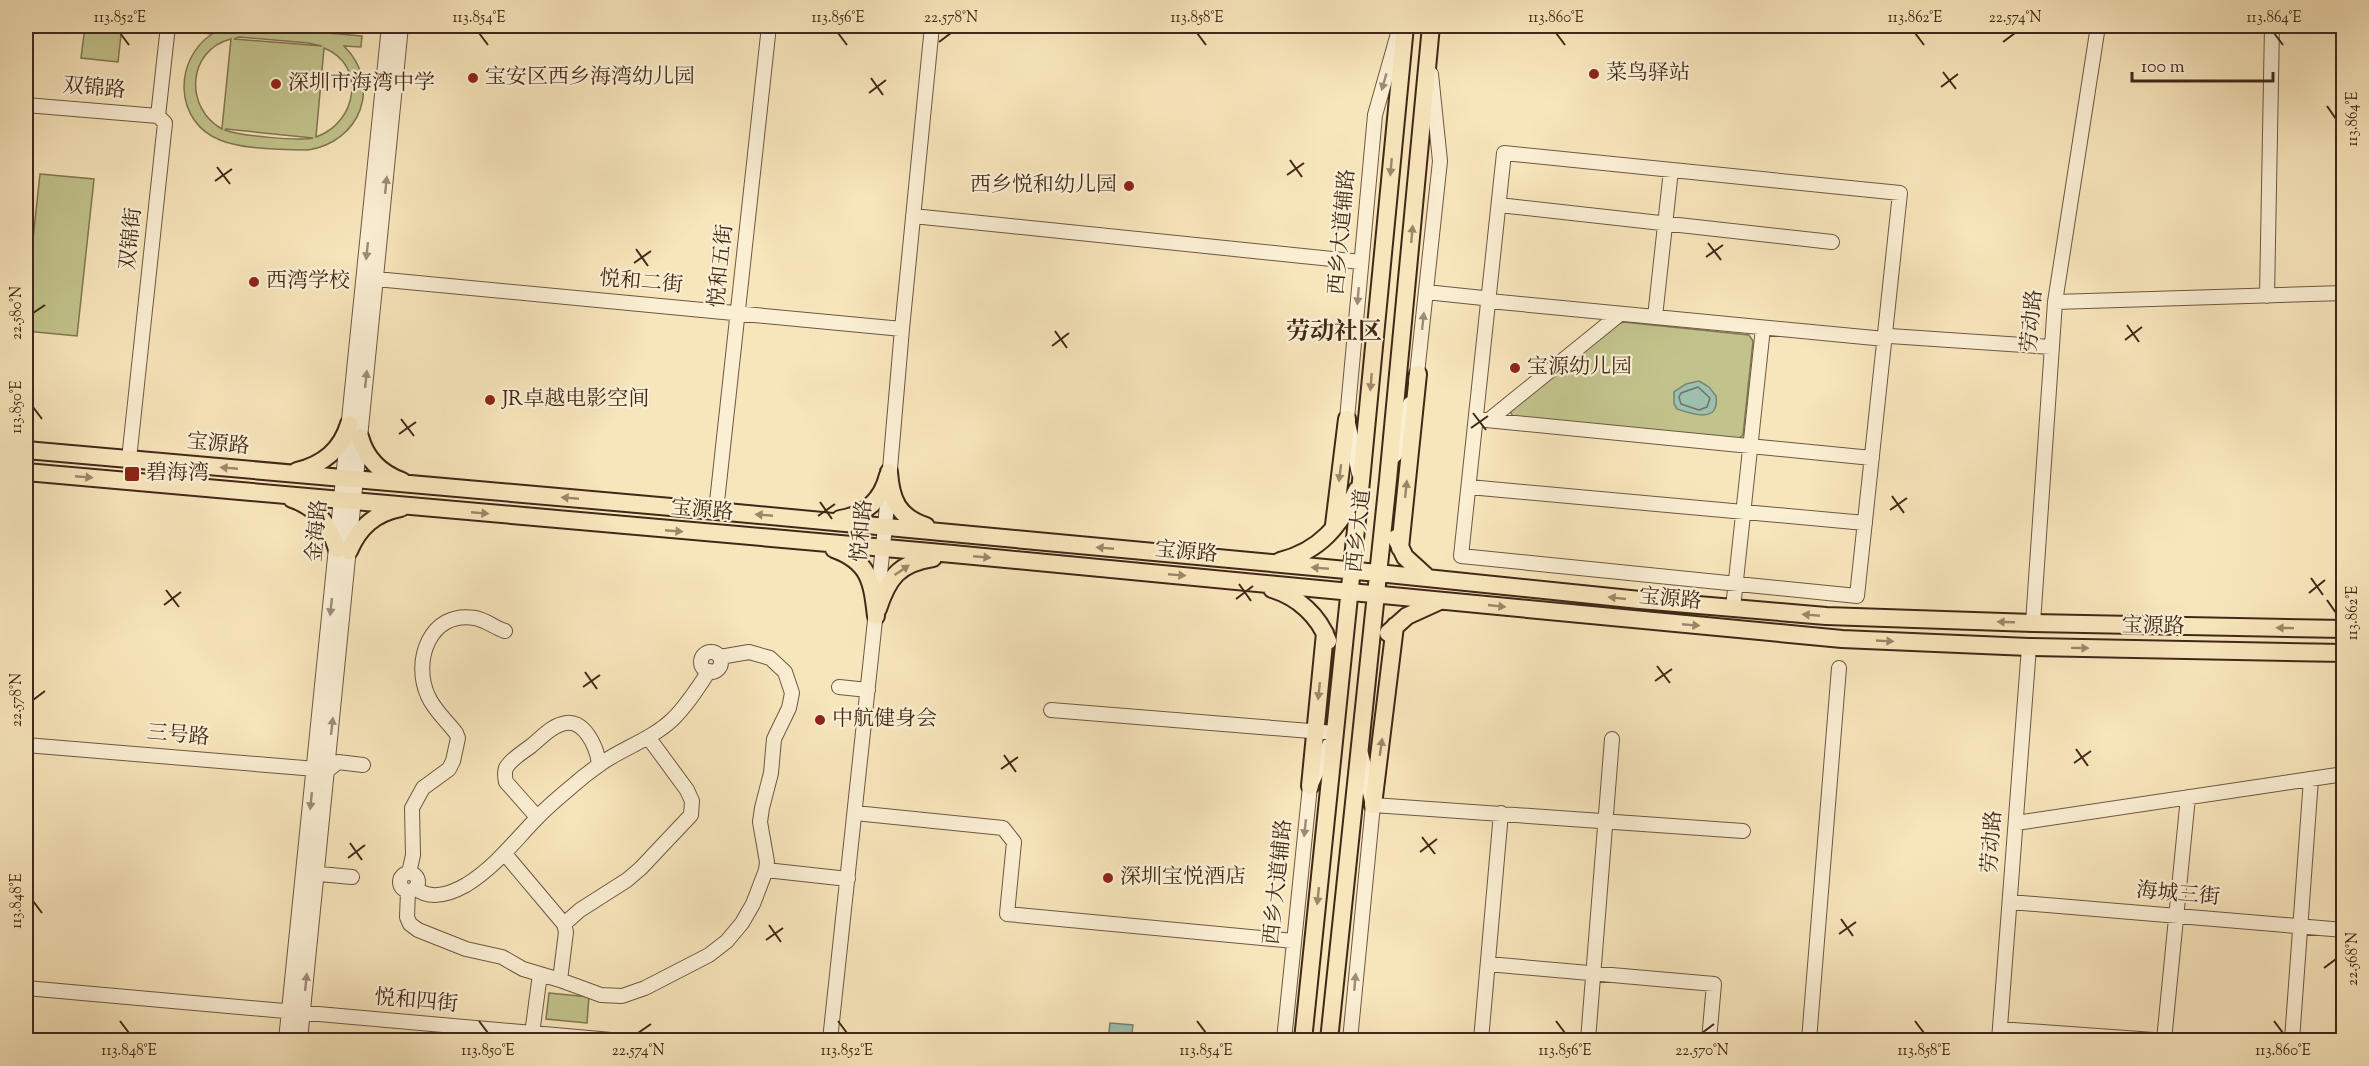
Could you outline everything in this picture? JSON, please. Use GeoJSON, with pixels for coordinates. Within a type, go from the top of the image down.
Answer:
{"type":"FeatureCollection","features":[{"type":"Feature","properties":{"kind":"main road","name":"西乡大道"},"geometry":{"type":"LineString","coordinates":[[1303,1041],[1361,481],[1403,26]]}},
{"type":"Feature","properties":{"kind":"main road","name":"西乡大道"},"geometry":{"type":"LineString","coordinates":[[1329,1041],[1388,480],[1431,26]]}},
{"type":"Feature","properties":{"kind":"main road"},"geometry":{"type":"LineString","coordinates":[[1400,548],[1418,374]]}},
{"type":"Feature","properties":{"kind":"main road"},"geometry":{"type":"LineString","coordinates":[[1333,528],[1347,418]]}},
{"type":"Feature","properties":{"kind":"main road"},"geometry":{"type":"LineString","coordinates":[[288,474],[312,467],[330,456],[345,437],[354,430],[366,453],[379,468],[394,478],[414,485]]}},
{"type":"Feature","properties":{"kind":"main road","name":"宝源路"},"geometry":{"type":"LineString","coordinates":[[26,450],[716,511],[1827,616],[2033,623],[2343,629]]}},
{"type":"Feature","properties":{"kind":"main road","name":"宝源路"},"geometry":{"type":"LineString","coordinates":[[26,472],[953,554],[1842,639],[2029,647],[2343,653]]}},
{"type":"Feature","properties":{"kind":"main road"},"geometry":{"type":"LineString","coordinates":[[823,521],[844,519],[867,510],[880,495],[889,472]]}},
{"type":"Feature","properties":{"kind":"main road"},"geometry":{"type":"LineString","coordinates":[[889,472],[893,498],[913,522],[962,534]]}},
{"type":"Feature","properties":{"kind":"main road"},"geometry":{"type":"LineString","coordinates":[[1388,480],[1393,523],[1400,548],[1412,565],[1429,579]]}},
{"type":"Feature","properties":{"kind":"main road"},"geometry":{"type":"LineString","coordinates":[[1252,562],[1280,561],[1294,557],[1323,541],[1361,481]]}},
{"type":"Feature","properties":{"kind":"main road"},"geometry":{"type":"LineString","coordinates":[[280,495],[298,501],[315,512],[343,550],[373,518],[399,508],[422,508]]}},
{"type":"Feature","properties":{"kind":"main road"},"geometry":{"type":"LineString","coordinates":[[810,543],[847,554],[864,567],[873,591],[876,616]]}},
{"type":"Feature","properties":{"kind":"main road"},"geometry":{"type":"LineString","coordinates":[[876,616],[888,582],[896,573],[916,562],[953,554]]}},
{"type":"Feature","properties":{"kind":"main road"},"geometry":{"type":"LineString","coordinates":[[1252,582],[1279,591],[1308,610],[1325,633],[1335,663],[1339,686]]}},
{"type":"Feature","properties":{"kind":"main road"},"geometry":{"type":"LineString","coordinates":[[1469,603],[1460,598],[1459,591],[1462,586],[1471,583]]}},
{"type":"Feature","properties":{"kind":"main road"},"geometry":{"type":"LineString","coordinates":[[1366,683],[1380,645],[1395,626],[1407,616],[1442,600]]}},
{"type":"Feature","properties":{"kind":"main road"},"geometry":{"type":"LineString","coordinates":[[1373,805],[1395,626]]}},
{"type":"Feature","properties":{"kind":"main road"},"geometry":{"type":"LineString","coordinates":[[1310,786],[1325,633]]}},
{"type":"Feature","properties":{"kind":"street","name":"双锦街"},"geometry":{"type":"LineString","coordinates":[[129,459],[165,123],[158,116],[168,26]]}},
{"type":"Feature","properties":{"kind":"street","name":"金海路"},"geometry":{"type":"LineString","coordinates":[[286,1041],[296,1013],[311,873],[350,479],[389,26]]}},
{"type":"Feature","properties":{"kind":"street","name":"金海路"},"geometry":{"type":"LineString","coordinates":[[354,430],[376,279],[402,26]]}},
{"type":"Feature","properties":{"kind":"street","name":"悦和五街"},"geometry":{"type":"LineString","coordinates":[[716,511],[769,26]]}},
{"type":"Feature","properties":{"kind":"street","name":"悦和路"},"geometry":{"type":"LineString","coordinates":[[830,1041],[885,527],[932,26]]}},
{"type":"Feature","properties":{"kind":"street","name":"西乡大道辅路"},"geometry":{"type":"LineString","coordinates":[[1361,481],[1347,418],[1361,262],[1375,115],[1403,26]]}},
{"type":"Feature","properties":{"kind":"street","name":"劳动路"},"geometry":{"type":"LineString","coordinates":[[2033,623],[2055,302],[2098,26]]}},
{"type":"Feature","properties":{"kind":"street"},"geometry":{"type":"LineString","coordinates":[[2267,296],[2272,26]]}},
{"type":"Feature","properties":{"kind":"street"},"geometry":{"type":"LineString","coordinates":[[1388,480],[1418,374],[1440,161],[1429,50]]}},
{"type":"Feature","properties":{"kind":"street","name":"双锦路"},"geometry":{"type":"LineString","coordinates":[[26,105],[158,116]]}},
{"type":"Feature","properties":{"kind":"street"},"geometry":{"type":"LineString","coordinates":[[1504,153],[1671,170],[1900,193],[1857,596],[1461,556],[1469,487],[1482,419],[1488,301],[1504,153]]}},
{"type":"Feature","properties":{"kind":"street"},"geometry":{"type":"LineString","coordinates":[[1655,317],[1671,170]]}},
{"type":"Feature","properties":{"kind":"street"},"geometry":{"type":"LineString","coordinates":[[1499,205],[1832,242]]}},
{"type":"Feature","properties":{"kind":"street"},"geometry":{"type":"LineString","coordinates":[[913,216],[1361,262]]}},
{"type":"Feature","properties":{"kind":"street","name":"悦和二街"},"geometry":{"type":"LineString","coordinates":[[376,279],[902,329]]}},
{"type":"Feature","properties":{"kind":"street"},"geometry":{"type":"LineString","coordinates":[[1426,292],[1483,298],[1488,301],[1885,339],[1890,336],[2051,347]]}},
{"type":"Feature","properties":{"kind":"street"},"geometry":{"type":"LineString","coordinates":[[2055,302],[2343,293]]}},
{"type":"Feature","properties":{"kind":"street"},"geometry":{"type":"LineString","coordinates":[[1482,419],[1620,314]]}},
{"type":"Feature","properties":{"kind":"street"},"geometry":{"type":"LineString","coordinates":[[1733,608],[1763,328]]}},
{"type":"Feature","properties":{"kind":"street"},"geometry":{"type":"LineString","coordinates":[[1482,419],[1872,458]]}},
{"type":"Feature","properties":{"kind":"street"},"geometry":{"type":"LineString","coordinates":[[1469,487],[1865,523]]}},
{"type":"Feature","properties":{"kind":"street"},"geometry":{"type":"LineString","coordinates":[[412,890],[407,917],[410,924],[417,930],[466,949],[502,957],[523,969],[611,997],[622,996],[645,988],[709,955],[728,941],[753,904],[766,870],[767,861],[760,822],[762,808],[771,773],[774,740],[789,708],[792,693],[785,672],[778,664],[760,653],[749,652],[720,657],[720,666],[716,671],[709,671],[693,696],[672,720],[648,737],[599,764],[537,817],[505,854],[465,885],[445,894],[432,896],[412,890],[402,889],[401,878],[409,873],[413,855],[412,808],[423,788],[449,769],[458,738],[428,695],[423,679],[426,643],[438,628],[462,618],[476,619],[505,631]]}},
{"type":"Feature","properties":{"kind":"street","name":"劳动路"},"geometry":{"type":"LineString","coordinates":[[2000,1035],[2029,647]]}},
{"type":"Feature","properties":{"kind":"street"},"geometry":{"type":"LineString","coordinates":[[1809,1041],[1839,668]]}},
{"type":"Feature","properties":{"kind":"street"},"geometry":{"type":"LineString","coordinates":[[839,687],[868,690]]}},
{"type":"Feature","properties":{"kind":"street"},"geometry":{"type":"LineString","coordinates":[[1051,710],[1335,733]]}},
{"type":"Feature","properties":{"kind":"street"},"geometry":{"type":"LineString","coordinates":[[537,817],[506,782],[506,768],[512,761],[553,728],[563,723],[570,723],[577,725],[592,740],[599,764]]}},
{"type":"Feature","properties":{"kind":"street","name":"西乡大道辅路"},"geometry":{"type":"LineString","coordinates":[[1284,1041],[1310,786],[1335,733]]}},
{"type":"Feature","properties":{"kind":"street"},"geometry":{"type":"LineString","coordinates":[[564,924],[579,910],[627,880],[641,868],[691,815],[692,801],[687,790],[648,737]]}},
{"type":"Feature","properties":{"kind":"street"},"geometry":{"type":"LineString","coordinates":[[1588,1041],[1612,739]]}},
{"type":"Feature","properties":{"kind":"street","name":"三号路"},"geometry":{"type":"LineString","coordinates":[[26,745],[321,769],[338,762],[363,765]]}},
{"type":"Feature","properties":{"kind":"street"},"geometry":{"type":"LineString","coordinates":[[1350,1041],[1373,805],[1360,747]]}},
{"type":"Feature","properties":{"kind":"street"},"geometry":{"type":"LineString","coordinates":[[2016,823],[2343,774]]}},
{"type":"Feature","properties":{"kind":"street"},"geometry":{"type":"LineString","coordinates":[[2292,1041],[2311,779]]}},
{"type":"Feature","properties":{"kind":"street"},"geometry":{"type":"LineString","coordinates":[[2164,1041],[2188,797]]}},
{"type":"Feature","properties":{"kind":"street"},"geometry":{"type":"LineString","coordinates":[[1373,805],[1743,831]]}},
{"type":"Feature","properties":{"kind":"street"},"geometry":{"type":"LineString","coordinates":[[855,813],[1003,828],[1014,842],[1007,914],[1294,941]]}},
{"type":"Feature","properties":{"kind":"street"},"geometry":{"type":"LineString","coordinates":[[1481,1041],[1501,813]]}},
{"type":"Feature","properties":{"kind":"street"},"geometry":{"type":"LineString","coordinates":[[505,854],[564,924],[566,932],[560,980]]}},
{"type":"Feature","properties":{"kind":"street"},"geometry":{"type":"LineString","coordinates":[[766,870],[848,879]]}},
{"type":"Feature","properties":{"kind":"street"},"geometry":{"type":"LineString","coordinates":[[311,873],[352,877]]}},
{"type":"Feature","properties":{"kind":"street","name":"海城三街"},"geometry":{"type":"LineString","coordinates":[[2010,902],[2343,930]]}},
{"type":"Feature","properties":{"kind":"street"},"geometry":{"type":"LineString","coordinates":[[1488,964],[1714,984],[1709,1041]]}},
{"type":"Feature","properties":{"kind":"street"},"geometry":{"type":"LineString","coordinates":[[532,1034],[540,974]]}},
{"type":"Feature","properties":{"kind":"street","name":"悦和四街"},"geometry":{"type":"LineString","coordinates":[[26,988],[611,1041]]}},
{"type":"Feature","properties":{"kind":"street","name":"金海路"},"geometry":{"type":"LineString","coordinates":[[296,1013],[300,1041]]}},
{"type":"Feature","properties":{"kind":"street"},"geometry":{"type":"LineString","coordinates":[[2000,1035],[2154,1041]]}},
{"type":"Feature","properties":{"kind":"green space"},"geometry":{"type":"Polygon","coordinates":[[[85,26],[122,26],[118,62],[81,58],[85,26]]]}},
{"type":"Feature","properties":{"kind":"green space","name":"深圳市海湾中学"},"geometry":{"type":"Polygon","coordinates":[[[195,26],[244,26],[362,36],[361,47],[344,46],[356,61],[362,78],[363,94],[360,110],[353,124],[341,136],[326,145],[308,150],[251,147],[220,140],[205,131],[194,120],[187,105],[184,90],[185,74],[190,59],[199,45],[212,34],[194,32],[195,26]],[[239,37],[234,39],[322,46],[239,37]],[[231,39],[216,45],[199,67],[196,80],[197,94],[201,108],[210,120],[222,129],[231,39]],[[324,48],[316,137],[330,130],[341,120],[352,94],[347,67],[338,56],[324,48]],[[225,130],[255,136],[313,138],[225,130]]]}},
{"type":"Feature","properties":{"kind":"green space"},"geometry":{"type":"Polygon","coordinates":[[[313,26],[352,26],[351,33],[312,30],[313,26]]]}},
{"type":"Feature","properties":{"kind":"green space"},"geometry":{"type":"Polygon","coordinates":[[[40,174],[94,179],[77,336],[26,331],[26,303],[40,174]]]}},
{"type":"Feature","properties":{"kind":"green space"},"geometry":{"type":"Polygon","coordinates":[[[1623,322],[1749,335],[1753,341],[1743,435],[1738,439],[1513,417],[1510,411],[1623,322]]]}},
{"type":"Feature","properties":{"kind":"green space"},"geometry":{"type":"Polygon","coordinates":[[[549,993],[589,997],[587,1023],[546,1019],[549,993]]]}},
{"type":"Feature","properties":{"kind":"water"},"geometry":{"type":"Polygon","coordinates":[[[1699,381],[1709,387],[1716,396],[1714,411],[1704,415],[1677,409],[1674,404],[1674,392],[1686,384],[1699,381]]]}},
{"type":"Feature","properties":{"kind":"water"},"geometry":{"type":"Polygon","coordinates":[[[1110,1023],[1133,1025],[1131,1040],[1108,1040],[1110,1023]]]}},
{"type":"Feature","properties":{"kind":"place","name":"菜鸟驿站"},"geometry":{"type":"Point","coordinates":[1594,74]}},
{"type":"Feature","properties":{"kind":"place","name":"宝安区西乡海湾幼儿园"},"geometry":{"type":"Point","coordinates":[473,78]}},
{"type":"Feature","properties":{"kind":"place","name":"深圳市海湾中学"},"geometry":{"type":"Point","coordinates":[276,84]}},
{"type":"Feature","properties":{"kind":"place","name":"西乡悦和幼儿园"},"geometry":{"type":"Point","coordinates":[1129,186]}},
{"type":"Feature","properties":{"kind":"place","name":"西湾学校"},"geometry":{"type":"Point","coordinates":[254,282]}},
{"type":"Feature","properties":{"kind":"place","name":"宝源幼儿园"},"geometry":{"type":"Point","coordinates":[1515,368]}},
{"type":"Feature","properties":{"kind":"place","name":"JR卓越电影空间"},"geometry":{"type":"Point","coordinates":[490,400]}},
{"type":"Feature","properties":{"kind":"place","name":"碧海湾"},"geometry":{"type":"Point","coordinates":[132,474]}},
{"type":"Feature","properties":{"kind":"place","name":"中航健身会"},"geometry":{"type":"Point","coordinates":[820,720]}},
{"type":"Feature","properties":{"kind":"place","name":"深圳宝悦酒店"},"geometry":{"type":"Point","coordinates":[1108,878]}},
{"type":"Feature","properties":{"kind":"district","name":"劳动社区"},"geometry":{"type":"Point","coordinates":[1334,333]}}]}
